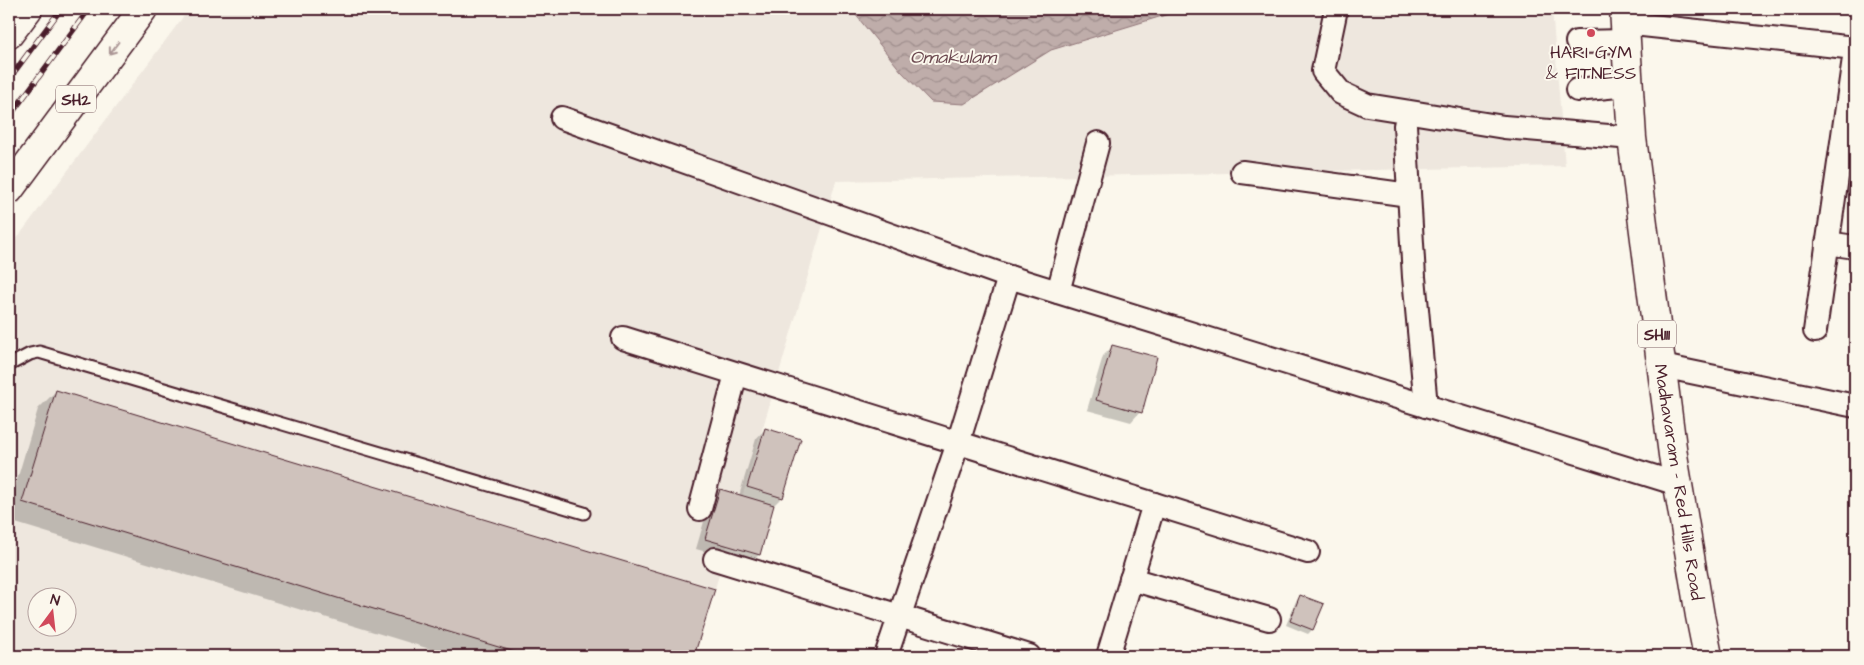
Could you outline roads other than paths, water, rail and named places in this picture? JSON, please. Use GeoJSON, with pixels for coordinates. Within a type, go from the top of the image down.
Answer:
{"type":"FeatureCollection","features":[{"type":"Feature","properties":{"kind":"main road"},"geometry":{"type":"LineString","coordinates":[[9,34],[28,9]]}},
{"type":"Feature","properties":{"kind":"main road","name":"SH2"},"geometry":{"type":"LineString","coordinates":[[9,190],[143,9]]}},
{"type":"Feature","properties":{"kind":"main road","name":"Madhavaram - Red Hills Road"},"geometry":{"type":"LineString","coordinates":[[1624,24],[1632,138],[1662,366],[1678,484],[1708,656]]}},
{"type":"Feature","properties":{"kind":"street"},"geometry":{"type":"LineString","coordinates":[[1336,9],[1323,71],[1341,93],[1367,106],[1504,127],[1632,138]]}},
{"type":"Feature","properties":{"kind":"street"},"geometry":{"type":"LineString","coordinates":[[1577,42],[1624,24],[1855,50],[1815,331]]}},
{"type":"Feature","properties":{"kind":"street"},"geometry":{"type":"LineString","coordinates":[[1577,90],[1628,85]]}},
{"type":"Feature","properties":{"kind":"street"},"geometry":{"type":"LineString","coordinates":[[562,118],[1010,277],[1678,484]]}},
{"type":"Feature","properties":{"kind":"street"},"geometry":{"type":"LineString","coordinates":[[1405,125],[1414,277],[1426,406]]}},
{"type":"Feature","properties":{"kind":"street"},"geometry":{"type":"LineString","coordinates":[[1058,292],[1098,143]]}},
{"type":"Feature","properties":{"kind":"street"},"geometry":{"type":"LineString","coordinates":[[1242,172],[1409,195]]}},
{"type":"Feature","properties":{"kind":"street"},"geometry":{"type":"LineString","coordinates":[[1827,243],[1855,247]]}},
{"type":"Feature","properties":{"kind":"street"},"geometry":{"type":"LineString","coordinates":[[886,656],[958,443],[1010,277]]}},
{"type":"Feature","properties":{"kind":"street"},"geometry":{"type":"LineString","coordinates":[[622,338],[1308,552]]}},
{"type":"Feature","properties":{"kind":"street"},"geometry":{"type":"LineString","coordinates":[[1662,366],[1855,406]]}},
{"type":"Feature","properties":{"kind":"street"},"geometry":{"type":"LineString","coordinates":[[700,509],[736,374]]}},
{"type":"Feature","properties":{"kind":"street"},"geometry":{"type":"LineString","coordinates":[[1108,656],[1154,504]]}},
{"type":"Feature","properties":{"kind":"street"},"geometry":{"type":"LineString","coordinates":[[715,559],[1029,656]]}},
{"type":"Feature","properties":{"kind":"street"},"geometry":{"type":"LineString","coordinates":[[1131,579],[1269,618]]}},
{"type":"Feature","properties":{"kind":"lane"},"geometry":{"type":"LineString","coordinates":[[9,365],[30,354],[39,352],[584,513]]}},
{"type":"Feature","properties":{"kind":"water","name":"Omakulam"},"geometry":{"type":"Polygon","coordinates":[[[851,9],[1178,9],[1172,13],[1051,50],[964,104],[931,102],[901,71],[851,9]]]}},
{"type":"Feature","properties":{"kind":"railway"},"geometry":{"type":"LineString","coordinates":[[9,79],[61,9]]}},
{"type":"Feature","properties":{"kind":"railway"},"geometry":{"type":"LineString","coordinates":[[9,117],[89,9]]}},
{"type":"Feature","properties":{"kind":"place","name":"HARI GYM & FITNESS"},"geometry":{"type":"Point","coordinates":[1591,33]}}]}
